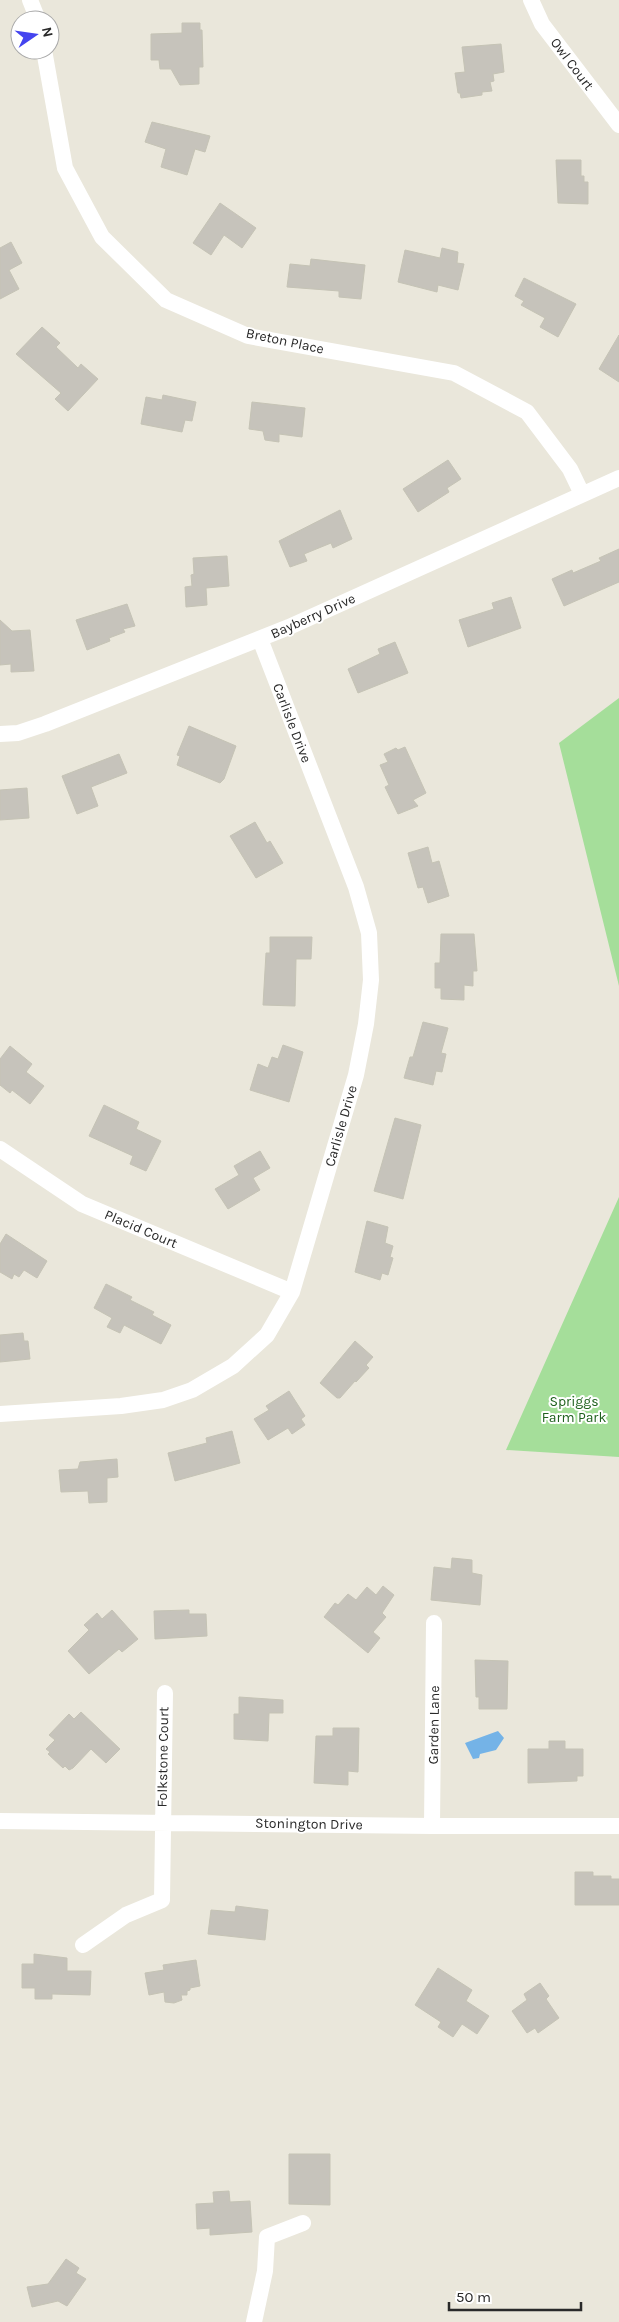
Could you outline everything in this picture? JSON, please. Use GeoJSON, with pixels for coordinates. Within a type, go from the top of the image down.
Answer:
{"type":"FeatureCollection","features":[{"type":"Feature","properties":{"kind":"street","name":"Owl Court"},"geometry":{"type":"LineString","coordinates":[[531,0],[542,24],[619,125]]}},
{"type":"Feature","properties":{"kind":"street","name":"Breton Place"},"geometry":{"type":"LineString","coordinates":[[46,60],[65,168],[102,237],[166,300],[248,336],[454,373],[527,412],[570,469],[582,494]]}},
{"type":"Feature","properties":{"kind":"street","name":"Bayberry Drive"},"geometry":{"type":"LineString","coordinates":[[0,734],[18,733],[45,724],[260,639],[619,478]]}},
{"type":"Feature","properties":{"kind":"street","name":"Carlisle Drive"},"geometry":{"type":"LineString","coordinates":[[0,1414],[121,1406],[163,1400],[192,1390],[233,1366],[267,1335],[292,1292],[356,1075],[366,1024],[371,980],[369,942],[356,886],[260,639]]}},
{"type":"Feature","properties":{"kind":"street","name":"Placid Court"},"geometry":{"type":"LineString","coordinates":[[0,1149],[82,1204],[292,1292]]}},
{"type":"Feature","properties":{"kind":"street","name":"Garden Lane"},"geometry":{"type":"LineString","coordinates":[[432,1826],[434,1623]]}},
{"type":"Feature","properties":{"kind":"street","name":"Folkstone Court"},"geometry":{"type":"LineString","coordinates":[[83,1945],[126,1915],[162,1900],[165,1693]]}},
{"type":"Feature","properties":{"kind":"street","name":"Stonington Drive"},"geometry":{"type":"LineString","coordinates":[[0,1821],[432,1826],[619,1826]]}},
{"type":"Feature","properties":{"kind":"street"},"geometry":{"type":"LineString","coordinates":[[254,2322],[265,2272],[267,2237],[303,2223]]}},
{"type":"Feature","properties":{"kind":"green space"},"geometry":{"type":"Polygon","coordinates":[[[619,698],[619,986],[559,743],[619,698]]]}},
{"type":"Feature","properties":{"kind":"green space","name":"Spriggs Farm Park"},"geometry":{"type":"Polygon","coordinates":[[[619,1197],[619,1457],[506,1450],[619,1197]]]}},
{"type":"Feature","properties":{"kind":"water"},"geometry":{"type":"Polygon","coordinates":[[[498,1731],[504,1738],[496,1750],[480,1754],[479,1758],[473,1759],[465,1743],[498,1731]]]}},
{"type":"Feature","properties":{"kind":"building"},"geometry":{"type":"Polygon","coordinates":[[[182,23],[200,23],[200,30],[202,30],[203,67],[199,67],[199,84],[180,85],[171,69],[160,69],[159,60],[151,60],[151,34],[182,33],[182,23]]]}},
{"type":"Feature","properties":{"kind":"building"},"geometry":{"type":"Polygon","coordinates":[[[501,44],[504,72],[493,74],[494,81],[490,82],[492,91],[482,92],[482,95],[461,98],[460,93],[458,93],[455,73],[465,72],[462,47],[501,44]]]}},
{"type":"Feature","properties":{"kind":"building"},"geometry":{"type":"Polygon","coordinates":[[[152,122],[210,136],[205,152],[195,149],[187,175],[161,167],[166,149],[145,142],[152,122]]]}},
{"type":"Feature","properties":{"kind":"building"},"geometry":{"type":"Polygon","coordinates":[[[556,160],[581,160],[581,176],[584,176],[584,182],[588,182],[588,204],[558,203],[556,160]]]}},
{"type":"Feature","properties":{"kind":"building"},"geometry":{"type":"Polygon","coordinates":[[[220,203],[256,228],[242,248],[224,235],[211,255],[193,243],[220,203]]]}},
{"type":"Feature","properties":{"kind":"building"},"geometry":{"type":"Polygon","coordinates":[[[11,242],[22,263],[9,270],[19,289],[0,299],[0,248],[11,242]]]}},
{"type":"Feature","properties":{"kind":"building"},"geometry":{"type":"Polygon","coordinates":[[[442,248],[458,252],[457,263],[464,264],[458,290],[438,285],[437,292],[398,282],[405,250],[440,258],[442,248]]]}},
{"type":"Feature","properties":{"kind":"building"},"geometry":{"type":"Polygon","coordinates":[[[311,259],[365,265],[361,299],[339,297],[339,291],[287,287],[290,264],[310,266],[311,259]]]}},
{"type":"Feature","properties":{"kind":"building"},"geometry":{"type":"Polygon","coordinates":[[[524,278],[576,304],[558,337],[540,327],[545,318],[521,305],[524,301],[515,296],[524,278]]]}},
{"type":"Feature","properties":{"kind":"building"},"geometry":{"type":"Polygon","coordinates":[[[42,327],[60,343],[56,347],[78,368],[81,364],[98,379],[68,411],[55,399],[61,393],[16,354],[42,327]]]}},
{"type":"Feature","properties":{"kind":"building"},"geometry":{"type":"Polygon","coordinates":[[[619,335],[619,382],[599,369],[619,335]]]}},
{"type":"Feature","properties":{"kind":"building"},"geometry":{"type":"Polygon","coordinates":[[[163,395],[196,402],[192,421],[185,420],[182,432],[141,424],[146,397],[162,400],[163,395]]]}},
{"type":"Feature","properties":{"kind":"building"},"geometry":{"type":"Polygon","coordinates":[[[252,402],[305,408],[302,437],[279,434],[279,442],[265,440],[263,431],[249,429],[252,402]]]}},
{"type":"Feature","properties":{"kind":"building"},"geometry":{"type":"Polygon","coordinates":[[[448,460],[461,479],[447,488],[449,492],[418,512],[403,489],[448,460]]]}},
{"type":"Feature","properties":{"kind":"building"},"geometry":{"type":"Polygon","coordinates":[[[340,510],[352,539],[333,548],[331,543],[304,554],[307,561],[290,567],[279,541],[340,510]]]}},
{"type":"Feature","properties":{"kind":"building"},"geometry":{"type":"Polygon","coordinates":[[[619,549],[619,582],[564,606],[552,579],[572,570],[573,573],[601,561],[599,558],[619,549]]]}},
{"type":"Feature","properties":{"kind":"building"},"geometry":{"type":"Polygon","coordinates":[[[227,556],[229,586],[206,588],[207,605],[186,607],[185,587],[192,586],[191,575],[194,574],[193,558],[227,556]]]}},
{"type":"Feature","properties":{"kind":"building"},"geometry":{"type":"Polygon","coordinates":[[[511,597],[521,628],[468,647],[459,620],[494,609],[492,603],[511,597]]]}},
{"type":"Feature","properties":{"kind":"building"},"geometry":{"type":"Polygon","coordinates":[[[127,604],[135,626],[123,629],[125,632],[109,638],[110,641],[87,650],[76,620],[127,604]]]}},
{"type":"Feature","properties":{"kind":"building"},"geometry":{"type":"Polygon","coordinates":[[[0,620],[12,631],[30,630],[34,671],[11,672],[11,664],[0,665],[0,620]]]}},
{"type":"Feature","properties":{"kind":"building"},"geometry":{"type":"Polygon","coordinates":[[[395,642],[408,673],[358,693],[348,669],[380,654],[378,649],[395,642]]]}},
{"type":"Feature","properties":{"kind":"building"},"geometry":{"type":"Polygon","coordinates":[[[189,726],[236,746],[224,779],[220,783],[177,765],[180,756],[177,755],[189,726]]]}},
{"type":"Feature","properties":{"kind":"building"},"geometry":{"type":"Polygon","coordinates":[[[405,747],[426,793],[413,800],[418,806],[398,814],[385,787],[389,785],[380,765],[388,762],[384,754],[396,748],[398,750],[405,747]]]}},
{"type":"Feature","properties":{"kind":"building"},"geometry":{"type":"Polygon","coordinates":[[[119,754],[127,773],[91,787],[98,806],[77,814],[62,776],[119,754]]]}},
{"type":"Feature","properties":{"kind":"building"},"geometry":{"type":"Polygon","coordinates":[[[27,788],[29,818],[0,820],[0,790],[27,788]]]}},
{"type":"Feature","properties":{"kind":"building"},"geometry":{"type":"Polygon","coordinates":[[[255,822],[267,843],[270,841],[283,863],[256,878],[230,836],[255,822]]]}},
{"type":"Feature","properties":{"kind":"building"},"geometry":{"type":"Polygon","coordinates":[[[428,847],[432,863],[439,861],[449,896],[428,903],[423,887],[418,888],[408,853],[428,847]]]}},
{"type":"Feature","properties":{"kind":"building"},"geometry":{"type":"Polygon","coordinates":[[[441,934],[474,934],[477,971],[473,971],[473,986],[464,985],[464,1000],[441,999],[441,988],[435,988],[435,963],[440,963],[441,934]]]}},
{"type":"Feature","properties":{"kind":"building"},"geometry":{"type":"Polygon","coordinates":[[[270,937],[312,937],[311,959],[296,959],[295,1006],[263,1005],[266,953],[270,953],[270,937]]]}},
{"type":"Feature","properties":{"kind":"building"},"geometry":{"type":"Polygon","coordinates":[[[423,1022],[448,1028],[441,1053],[446,1054],[442,1072],[436,1071],[433,1085],[404,1078],[410,1057],[413,1057],[423,1022]]]}},
{"type":"Feature","properties":{"kind":"building"},"geometry":{"type":"Polygon","coordinates":[[[283,1045],[303,1052],[289,1102],[250,1090],[258,1064],[268,1068],[272,1057],[278,1059],[283,1045]]]}},
{"type":"Feature","properties":{"kind":"building"},"geometry":{"type":"Polygon","coordinates":[[[10,1046],[32,1064],[26,1072],[44,1086],[30,1104],[12,1090],[10,1093],[0,1085],[0,1059],[10,1046]]]}},
{"type":"Feature","properties":{"kind":"building"},"geometry":{"type":"Polygon","coordinates":[[[104,1105],[139,1122],[136,1129],[161,1141],[146,1171],[130,1164],[133,1156],[89,1136],[104,1105]]]}},
{"type":"Feature","properties":{"kind":"building"},"geometry":{"type":"Polygon","coordinates":[[[395,1118],[421,1125],[403,1199],[374,1191],[395,1118]]]}},
{"type":"Feature","properties":{"kind":"building"},"geometry":{"type":"Polygon","coordinates":[[[260,1151],[270,1168],[253,1178],[260,1190],[228,1209],[215,1189],[239,1175],[234,1166],[260,1151]]]}},
{"type":"Feature","properties":{"kind":"building"},"geometry":{"type":"Polygon","coordinates":[[[367,1221],[388,1227],[385,1243],[393,1246],[390,1257],[393,1258],[388,1275],[382,1273],[380,1280],[355,1272],[367,1221]]]}},
{"type":"Feature","properties":{"kind":"building"},"geometry":{"type":"Polygon","coordinates":[[[6,1234],[47,1261],[37,1278],[24,1270],[19,1277],[14,1274],[12,1279],[0,1272],[0,1244],[6,1234]]]}},
{"type":"Feature","properties":{"kind":"building"},"geometry":{"type":"Polygon","coordinates":[[[106,1284],[132,1297],[130,1300],[154,1312],[152,1315],[171,1325],[161,1344],[124,1325],[120,1333],[107,1327],[112,1318],[94,1308],[106,1284]]]}},
{"type":"Feature","properties":{"kind":"building"},"geometry":{"type":"Polygon","coordinates":[[[23,1333],[24,1341],[28,1341],[30,1359],[0,1362],[0,1335],[23,1333]]]}},
{"type":"Feature","properties":{"kind":"building"},"geometry":{"type":"Polygon","coordinates":[[[355,1341],[373,1357],[366,1365],[369,1368],[340,1398],[337,1398],[320,1383],[355,1341]]]}},
{"type":"Feature","properties":{"kind":"building"},"geometry":{"type":"Polygon","coordinates":[[[289,1391],[305,1416],[301,1419],[305,1425],[292,1434],[288,1428],[268,1440],[254,1419],[269,1410],[266,1406],[289,1391]]]}},
{"type":"Feature","properties":{"kind":"building"},"geometry":{"type":"Polygon","coordinates":[[[232,1431],[240,1463],[175,1481],[168,1453],[207,1443],[206,1438],[232,1431]]]}},
{"type":"Feature","properties":{"kind":"building"},"geometry":{"type":"Polygon","coordinates":[[[117,1459],[118,1477],[107,1478],[107,1502],[89,1503],[88,1491],[61,1492],[59,1470],[78,1469],[80,1462],[117,1459]]]}},
{"type":"Feature","properties":{"kind":"building"},"geometry":{"type":"Polygon","coordinates":[[[452,1558],[472,1560],[472,1573],[482,1575],[480,1605],[431,1600],[434,1567],[451,1569],[452,1558]]]}},
{"type":"Feature","properties":{"kind":"building"},"geometry":{"type":"Polygon","coordinates":[[[383,1586],[394,1595],[382,1613],[386,1617],[373,1632],[380,1638],[368,1653],[324,1617],[335,1603],[338,1605],[348,1594],[356,1600],[367,1587],[376,1595],[383,1586]]]}},
{"type":"Feature","properties":{"kind":"building"},"geometry":{"type":"Polygon","coordinates":[[[112,1610],[138,1639],[122,1652],[119,1649],[89,1674],[68,1651],[89,1630],[84,1625],[97,1613],[102,1619],[112,1610]]]}},
{"type":"Feature","properties":{"kind":"building"},"geometry":{"type":"Polygon","coordinates":[[[189,1610],[189,1614],[206,1614],[207,1636],[155,1639],[154,1611],[189,1610]]]}},
{"type":"Feature","properties":{"kind":"building"},"geometry":{"type":"Polygon","coordinates":[[[475,1660],[508,1661],[507,1709],[479,1709],[479,1697],[476,1697],[475,1660]]]}},
{"type":"Feature","properties":{"kind":"building"},"geometry":{"type":"Polygon","coordinates":[[[239,1697],[283,1700],[283,1713],[269,1713],[268,1741],[234,1739],[234,1714],[239,1714],[239,1697]]]}},
{"type":"Feature","properties":{"kind":"building"},"geometry":{"type":"Polygon","coordinates":[[[81,1712],[120,1749],[106,1763],[91,1749],[69,1770],[65,1766],[63,1768],[48,1754],[50,1752],[46,1749],[55,1740],[49,1735],[69,1714],[74,1719],[81,1712]]]}},
{"type":"Feature","properties":{"kind":"building"},"geometry":{"type":"Polygon","coordinates":[[[333,1728],[359,1728],[358,1772],[348,1771],[348,1785],[314,1783],[316,1736],[333,1736],[333,1728]]]}},
{"type":"Feature","properties":{"kind":"building"},"geometry":{"type":"Polygon","coordinates":[[[549,1741],[565,1741],[565,1749],[583,1749],[583,1776],[577,1776],[577,1781],[528,1783],[528,1749],[549,1749],[549,1741]]]}},
{"type":"Feature","properties":{"kind":"building"},"geometry":{"type":"Polygon","coordinates":[[[575,1872],[593,1872],[593,1876],[611,1876],[611,1879],[619,1879],[619,1905],[575,1905],[575,1872]]]}},
{"type":"Feature","properties":{"kind":"building"},"geometry":{"type":"Polygon","coordinates":[[[236,1906],[268,1910],[265,1940],[208,1934],[211,1910],[235,1912],[236,1906]]]}},
{"type":"Feature","properties":{"kind":"building"},"geometry":{"type":"Polygon","coordinates":[[[34,1954],[67,1958],[67,1971],[91,1971],[90,1995],[52,1994],[52,1999],[35,1999],[35,1988],[22,1988],[22,1964],[34,1964],[34,1954]]]}},
{"type":"Feature","properties":{"kind":"building"},"geometry":{"type":"Polygon","coordinates":[[[196,1960],[200,1986],[190,1988],[187,1991],[187,1995],[181,1995],[182,2000],[174,2003],[165,2002],[164,1992],[149,1995],[145,1973],[164,1970],[163,1965],[196,1960]]]}},
{"type":"Feature","properties":{"kind":"building"},"geometry":{"type":"Polygon","coordinates":[[[438,1968],[472,1990],[466,2001],[489,2016],[477,2034],[462,2024],[453,2037],[438,2027],[441,2022],[415,2005],[438,1968]]]}},
{"type":"Feature","properties":{"kind":"building"},"geometry":{"type":"Polygon","coordinates":[[[540,1983],[549,1996],[546,1999],[559,2018],[538,2033],[535,2028],[527,2033],[512,2011],[527,2000],[524,1994],[540,1983]]]}},
{"type":"Feature","properties":{"kind":"building"},"geometry":{"type":"Polygon","coordinates":[[[289,2154],[330,2154],[330,2205],[289,2204],[289,2154]]]}},
{"type":"Feature","properties":{"kind":"building"},"geometry":{"type":"Polygon","coordinates":[[[229,2191],[230,2202],[250,2201],[252,2232],[210,2235],[210,2228],[197,2229],[196,2204],[214,2203],[213,2192],[229,2191]]]}},
{"type":"Feature","properties":{"kind":"building"},"geometry":{"type":"Polygon","coordinates":[[[66,2259],[79,2268],[76,2273],[86,2279],[67,2306],[58,2301],[32,2307],[27,2287],[48,2284],[66,2259]]]}}]}
